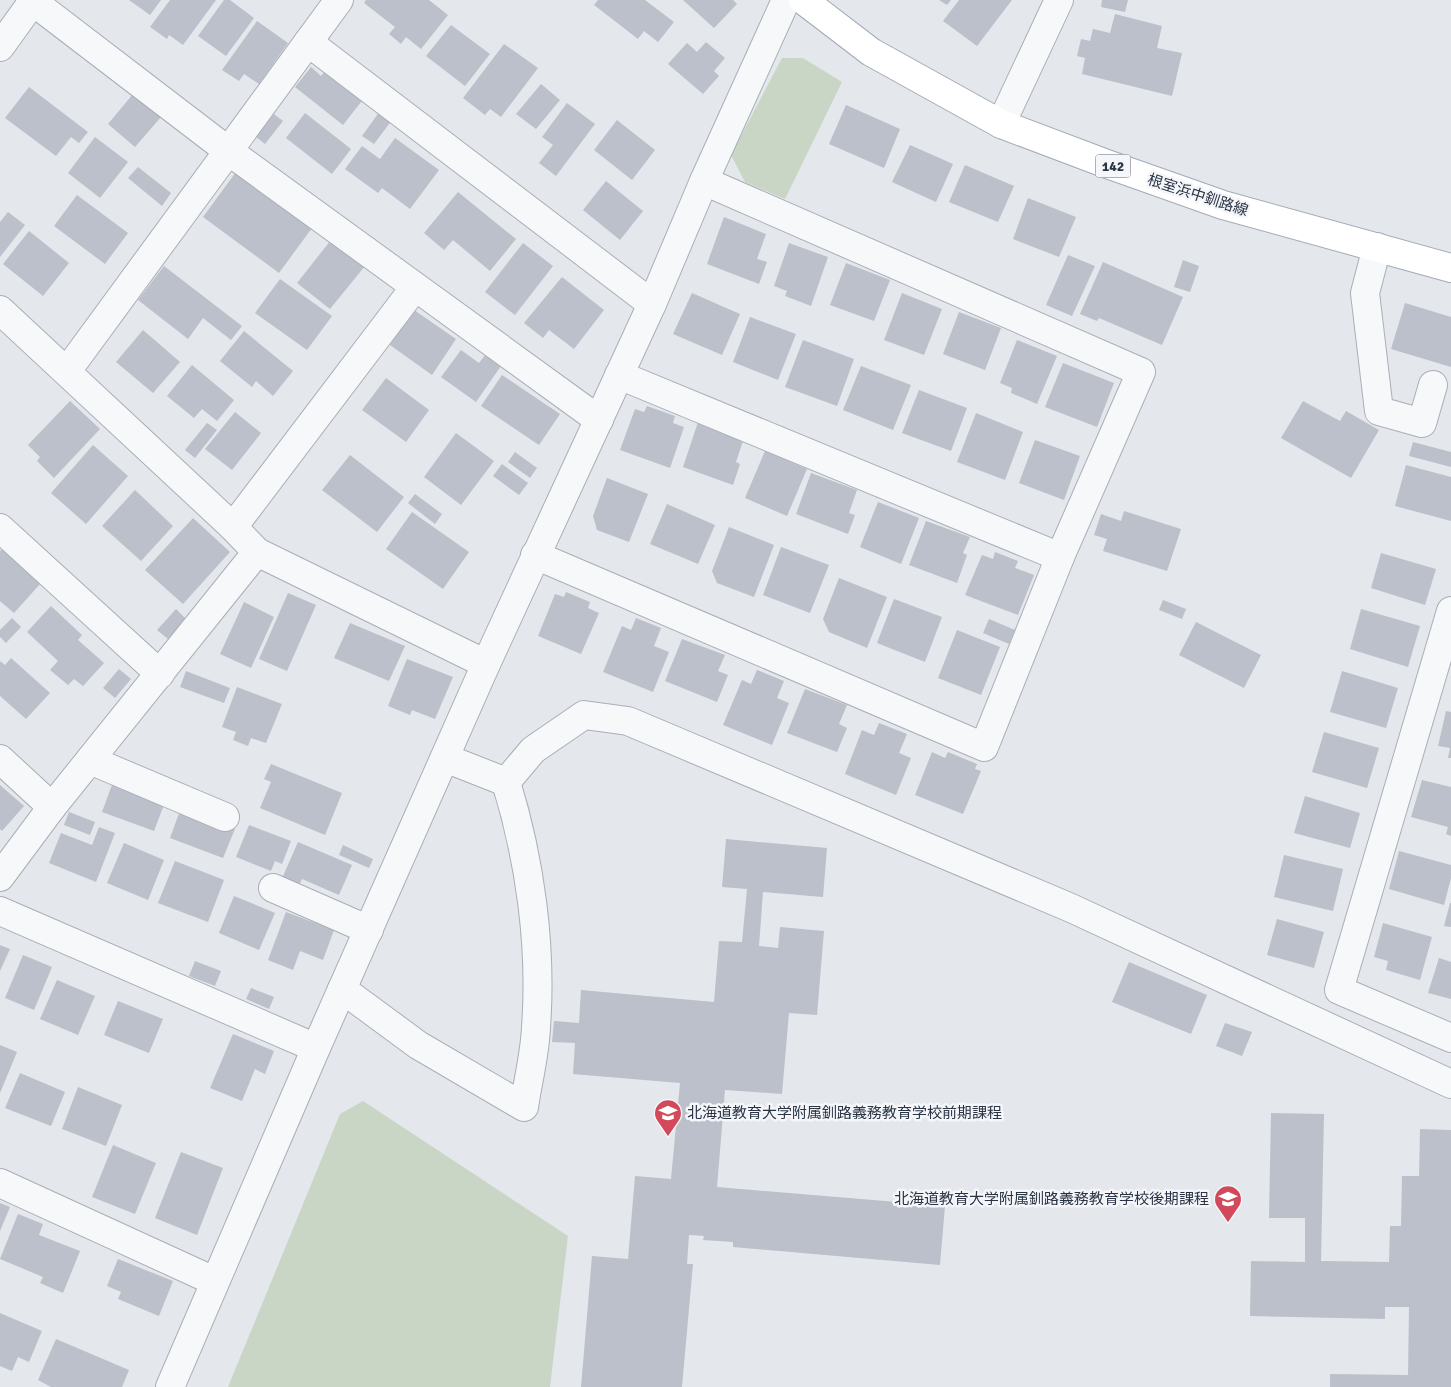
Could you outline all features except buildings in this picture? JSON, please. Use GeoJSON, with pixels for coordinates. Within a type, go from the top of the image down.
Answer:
{"type":"FeatureCollection","features":[{"type":"Feature","properties":{"kind":"main road","name":"根室浜中釧路線"},"geometry":{"type":"LineString","coordinates":[[803,0],[871,52],[1001,124],[1222,205],[1451,268]]}},
{"type":"Feature","properties":{"kind":"street"},"geometry":{"type":"LineString","coordinates":[[67,371],[340,0]]}},
{"type":"Feature","properties":{"kind":"street"},"geometry":{"type":"LineString","coordinates":[[170,1387],[214,1281],[486,664],[652,304],[704,181],[786,0]]}},
{"type":"Feature","properties":{"kind":"street"},"geometry":{"type":"LineString","coordinates":[[1001,124],[1059,0]]}},
{"type":"Feature","properties":{"kind":"street"},"geometry":{"type":"LineString","coordinates":[[0,47],[32,1],[228,150],[599,420]]}},
{"type":"Feature","properties":{"kind":"street"},"geometry":{"type":"LineString","coordinates":[[308,42],[652,304]]}},
{"type":"Feature","properties":{"kind":"street"},"geometry":{"type":"LineString","coordinates":[[535,555],[984,747],[1060,557],[1141,372],[704,181]]}},
{"type":"Feature","properties":{"kind":"street"},"geometry":{"type":"LineString","coordinates":[[1377,247],[1365,294],[1380,411],[1422,423],[1433,385]]}},
{"type":"Feature","properties":{"kind":"street"},"geometry":{"type":"LineString","coordinates":[[233,527],[415,287]]}},
{"type":"Feature","properties":{"kind":"street"},"geometry":{"type":"LineString","coordinates":[[0,310],[233,527],[257,552],[486,664]]}},
{"type":"Feature","properties":{"kind":"street"},"geometry":{"type":"LineString","coordinates":[[619,375],[1060,557]]}},
{"type":"Feature","properties":{"kind":"street"},"geometry":{"type":"LineString","coordinates":[[0,528],[160,674]]}},
{"type":"Feature","properties":{"kind":"street"},"geometry":{"type":"LineString","coordinates":[[0,876],[52,807],[257,552]]}},
{"type":"Feature","properties":{"kind":"street"},"geometry":{"type":"LineString","coordinates":[[1451,611],[1339,990],[1451,1038]]}},
{"type":"Feature","properties":{"kind":"street"},"geometry":{"type":"LineString","coordinates":[[506,782],[534,750],[584,715],[628,721],[1071,908],[1451,1084]]}},
{"type":"Feature","properties":{"kind":"street"},"geometry":{"type":"LineString","coordinates":[[445,758],[506,782]]}},
{"type":"Feature","properties":{"kind":"street"},"geometry":{"type":"LineString","coordinates":[[0,759],[52,807]]}},
{"type":"Feature","properties":{"kind":"street"},"geometry":{"type":"LineString","coordinates":[[90,760],[225,817]]}},
{"type":"Feature","properties":{"kind":"street"},"geometry":{"type":"LineString","coordinates":[[342,989],[418,1045],[524,1106],[536,1030],[538,981],[529,891],[519,825],[506,782]]}},
{"type":"Feature","properties":{"kind":"street"},"geometry":{"type":"LineString","coordinates":[[273,888],[369,930]]}},
{"type":"Feature","properties":{"kind":"street"},"geometry":{"type":"LineString","coordinates":[[0,911],[316,1048]]}},
{"type":"Feature","properties":{"kind":"street"},"geometry":{"type":"LineString","coordinates":[[0,1183],[214,1281]]}},
{"type":"Feature","properties":{"kind":"green space"},"geometry":{"type":"Polygon","coordinates":[[[782,58],[803,58],[842,82],[785,199],[745,182],[731,155],[782,58]]]}},
{"type":"Feature","properties":{"kind":"green space"},"geometry":{"type":"Polygon","coordinates":[[[363,1101],[568,1236],[550,1387],[228,1387],[340,1114],[363,1101]]]}},
{"type":"Feature","properties":{"kind":"place","name":"北海道教育大学附属釧路義務教育学校前期課程"},"geometry":{"type":"Point","coordinates":[668,1137]}},
{"type":"Feature","properties":{"kind":"place","name":"北海道教育大学附属釧路義務教育学校後期課程"},"geometry":{"type":"Point","coordinates":[1228,1223]}}]}
